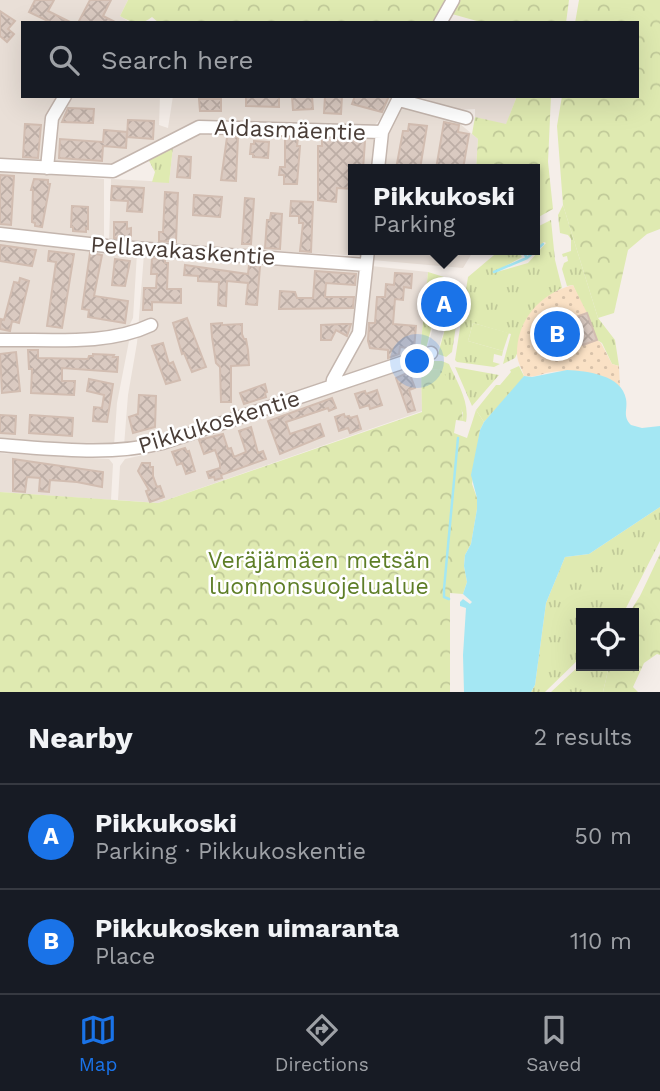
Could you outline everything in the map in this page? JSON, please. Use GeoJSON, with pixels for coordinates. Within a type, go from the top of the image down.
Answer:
{"type":"FeatureCollection","features":[{"type":"Feature","properties":{"kind":"street"},"geometry":{"type":"LineString","coordinates":[[441,21],[453,0]]}},
{"type":"Feature","properties":{"kind":"street"},"geometry":{"type":"LineString","coordinates":[[47,168],[52,118],[64,98]]}},
{"type":"Feature","properties":{"kind":"street"},"geometry":{"type":"LineString","coordinates":[[399,98],[466,118]]}},
{"type":"Feature","properties":{"kind":"street","name":"Aidasmäentie"},"geometry":{"type":"LineString","coordinates":[[0,165],[113,171],[199,127],[383,132],[399,98]]}},
{"type":"Feature","properties":{"kind":"street"},"geometry":{"type":"LineString","coordinates":[[379,164],[383,132]]}},
{"type":"Feature","properties":{"kind":"street","name":"Pellavakaskentie"},"geometry":{"type":"LineString","coordinates":[[0,234],[107,246],[366,265]]}},
{"type":"Feature","properties":{"kind":"street"},"geometry":{"type":"LineString","coordinates":[[332,386],[359,333],[367,255]]}},
{"type":"Feature","properties":{"kind":"street"},"geometry":{"type":"LineString","coordinates":[[0,340],[90,338],[134,333],[151,325]]}},
{"type":"Feature","properties":{"kind":"street","name":"Pikkukoskentie"},"geometry":{"type":"LineString","coordinates":[[0,446],[83,451],[135,450],[431,353]]}},
{"type":"Feature","properties":{"kind":"shaded area"},"geometry":{"type":"Polygon","coordinates":[[[0,0],[128,0],[120,16],[128,21],[21,21],[21,98],[58,98],[47,114],[42,163],[0,160],[0,0]]]}},
{"type":"Feature","properties":{"kind":"shaded area"},"geometry":{"type":"Polygon","coordinates":[[[68,98],[160,98],[159,125],[168,128],[173,98],[394,98],[374,126],[198,121],[114,167],[53,164],[55,118],[68,98]]]}},
{"type":"Feature","properties":{"kind":"shaded area"},"geometry":{"type":"Polygon","coordinates":[[[422,98],[516,98],[506,125],[475,117],[475,109],[459,110],[422,98]]]}},
{"type":"Feature","properties":{"kind":"shaded area"},"geometry":{"type":"Polygon","coordinates":[[[405,106],[459,123],[478,139],[476,164],[384,164],[390,130],[397,113],[405,106]]]}},
{"type":"Feature","properties":{"kind":"shaded area"},"geometry":{"type":"Polygon","coordinates":[[[200,133],[376,139],[373,164],[348,164],[348,255],[361,256],[109,241],[111,179],[169,182],[173,147],[200,133]]]}},
{"type":"Feature","properties":{"kind":"shaded area"},"geometry":{"type":"Polygon","coordinates":[[[0,170],[104,179],[104,241],[0,229],[0,170]]]}},
{"type":"Feature","properties":{"kind":"shaded area"},"geometry":{"type":"Polygon","coordinates":[[[0,238],[137,253],[133,318],[129,326],[122,331],[93,334],[0,335],[0,238]]]}},
{"type":"Feature","properties":{"kind":"shaded area"},"geometry":{"type":"Polygon","coordinates":[[[144,254],[358,269],[363,273],[355,334],[326,382],[191,428],[140,444],[124,446],[128,395],[137,343],[144,254]]]}},
{"type":"Feature","properties":{"kind":"shaded area"},"geometry":{"type":"Polygon","coordinates":[[[373,255],[471,255],[463,268],[372,260],[373,255]]]}},
{"type":"Feature","properties":{"kind":"shaded area"},"geometry":{"type":"Polygon","coordinates":[[[371,266],[428,272],[420,352],[341,377],[371,266]]]}},
{"type":"Feature","properties":{"kind":"shaded area"},"geometry":{"type":"Polygon","coordinates":[[[443,282],[457,286],[437,354],[427,349],[433,327],[431,323],[443,282]]]}},
{"type":"Feature","properties":{"kind":"shaded area"},"geometry":{"type":"Polygon","coordinates":[[[129,341],[117,403],[114,446],[0,440],[0,346],[129,341]]]}},
{"type":"Feature","properties":{"kind":"shaded area"},"geometry":{"type":"Polygon","coordinates":[[[421,361],[422,411],[158,503],[118,500],[120,466],[125,459],[166,450],[421,361]]]}},
{"type":"Feature","properties":{"kind":"shaded area"},"geometry":{"type":"Polygon","coordinates":[[[0,453],[109,459],[113,464],[111,500],[0,492],[0,453]]]}},
{"type":"Feature","properties":{"kind":"green space"},"geometry":{"type":"Polygon","coordinates":[[[128,0],[445,0],[434,21],[157,21],[152,17],[146,21],[132,21],[120,16],[128,0]]]}},
{"type":"Feature","properties":{"kind":"green space"},"geometry":{"type":"Polygon","coordinates":[[[459,0],[569,0],[566,21],[477,21],[452,14],[459,0]]]}},
{"type":"Feature","properties":{"kind":"green space"},"geometry":{"type":"Polygon","coordinates":[[[579,0],[660,0],[660,229],[647,234],[628,250],[614,313],[598,318],[563,205],[557,126],[562,98],[639,98],[639,21],[575,21],[579,0]]]}},
{"type":"Feature","properties":{"kind":"green space"},"geometry":{"type":"Polygon","coordinates":[[[516,98],[551,98],[548,162],[553,209],[540,216],[540,164],[476,164],[478,139],[472,134],[475,117],[506,124],[516,98]]]}},
{"type":"Feature","properties":{"kind":"green space"},"geometry":{"type":"Polygon","coordinates":[[[173,147],[169,183],[152,182],[155,172],[148,159],[173,147]]]}},
{"type":"Feature","properties":{"kind":"green space"},"geometry":{"type":"Polygon","coordinates":[[[563,205],[598,318],[615,340],[619,366],[612,364],[602,343],[597,340],[573,285],[567,286],[562,269],[568,261],[567,256],[563,257],[562,254],[571,251],[571,239],[560,233],[558,215],[563,205]]]}},
{"type":"Feature","properties":{"kind":"green space"},"geometry":{"type":"Polygon","coordinates":[[[551,220],[555,260],[562,288],[539,309],[515,358],[503,364],[511,334],[473,323],[468,341],[503,351],[502,356],[494,354],[493,362],[500,364],[494,367],[457,362],[455,360],[468,277],[494,255],[522,257],[493,273],[528,263],[535,255],[540,255],[540,250],[546,243],[540,245],[540,226],[551,220]]]}},
{"type":"Feature","properties":{"kind":"green space"},"geometry":{"type":"Polygon","coordinates":[[[428,272],[444,277],[426,349],[420,352],[428,272]]]}},
{"type":"Feature","properties":{"kind":"green space"},"geometry":{"type":"Polygon","coordinates":[[[453,283],[462,287],[452,352],[446,357],[438,354],[457,286],[453,283]]]}},
{"type":"Feature","properties":{"kind":"green space"},"geometry":{"type":"Polygon","coordinates":[[[473,323],[509,333],[503,351],[468,341],[473,323]]]}},
{"type":"Feature","properties":{"kind":"green space"},"geometry":{"type":"Polygon","coordinates":[[[421,361],[442,361],[449,364],[464,400],[466,422],[463,421],[463,413],[439,369],[421,370],[421,361]]]}},
{"type":"Feature","properties":{"kind":"green space"},"geometry":{"type":"Polygon","coordinates":[[[519,366],[524,376],[521,381],[484,422],[476,410],[510,370],[519,366]]]}},
{"type":"Feature","properties":{"kind":"green space"},"geometry":{"type":"Polygon","coordinates":[[[455,367],[499,375],[472,406],[455,367]]]}},
{"type":"Feature","properties":{"kind":"green space","name":"Veräjämäen metsän luonnonsuojelualue"},"geometry":{"type":"Polygon","coordinates":[[[439,369],[453,385],[461,406],[463,421],[456,420],[454,433],[467,438],[476,410],[484,422],[480,430],[472,484],[477,498],[477,509],[471,544],[465,555],[467,582],[463,594],[450,593],[450,692],[0,692],[0,492],[158,503],[422,412],[421,370],[439,369]]]}},
{"type":"Feature","properties":{"kind":"green space"},"geometry":{"type":"Polygon","coordinates":[[[660,507],[660,541],[626,608],[576,608],[576,662],[545,692],[531,692],[535,685],[546,603],[565,557],[589,554],[660,507]]]}},
{"type":"Feature","properties":{"kind":"green space"},"geometry":{"type":"Polygon","coordinates":[[[660,554],[660,655],[657,654],[644,663],[633,687],[638,692],[603,692],[608,671],[639,671],[639,608],[632,608],[660,554]]]}},
{"type":"Feature","properties":{"kind":"green space"},"geometry":{"type":"Polygon","coordinates":[[[576,669],[576,671],[608,671],[603,692],[551,692],[576,669]]]}},
{"type":"Feature","properties":{"kind":"sand"},"geometry":{"type":"Polygon","coordinates":[[[573,285],[597,340],[612,364],[619,366],[620,387],[603,377],[575,371],[524,376],[517,355],[521,331],[526,320],[532,310],[550,295],[573,285]]]}},
{"type":"Feature","properties":{"kind":"water"},"geometry":{"type":"Polygon","coordinates":[[[567,370],[593,373],[618,384],[626,399],[627,419],[631,425],[642,428],[660,426],[660,507],[589,554],[565,557],[546,603],[535,685],[531,692],[464,692],[466,608],[460,606],[460,602],[463,599],[470,604],[472,602],[463,594],[467,582],[464,566],[477,509],[471,475],[480,430],[524,376],[567,370]]]}},
{"type":"Feature","properties":{"kind":"building"},"geometry":{"type":"Polygon","coordinates":[[[35,0],[54,0],[48,11],[68,21],[48,21],[29,12],[35,0]]]}},
{"type":"Feature","properties":{"kind":"building"},"geometry":{"type":"Polygon","coordinates":[[[90,0],[111,0],[103,16],[113,21],[79,21],[90,0]]]}},
{"type":"Feature","properties":{"kind":"building"},"geometry":{"type":"Polygon","coordinates":[[[0,11],[15,21],[8,29],[14,34],[7,42],[0,36],[0,11]]]}},
{"type":"Feature","properties":{"kind":"building"},"geometry":{"type":"Polygon","coordinates":[[[246,98],[279,98],[279,107],[246,106],[246,98]]]}},
{"type":"Feature","properties":{"kind":"building"},"geometry":{"type":"Polygon","coordinates":[[[292,98],[312,98],[313,109],[293,110],[292,98]]]}},
{"type":"Feature","properties":{"kind":"building"},"geometry":{"type":"Polygon","coordinates":[[[325,98],[342,98],[341,114],[324,113],[325,98]]]}},
{"type":"Feature","properties":{"kind":"building"},"geometry":{"type":"Polygon","coordinates":[[[354,98],[388,98],[382,112],[352,104],[354,98]]]}},
{"type":"Feature","properties":{"kind":"building"},"geometry":{"type":"Polygon","coordinates":[[[199,99],[221,99],[221,111],[200,111],[199,99]]]}},
{"type":"Feature","properties":{"kind":"building"},"geometry":{"type":"Polygon","coordinates":[[[68,108],[94,109],[93,123],[62,122],[68,108]]]}},
{"type":"Feature","properties":{"kind":"building"},"geometry":{"type":"Polygon","coordinates":[[[128,120],[154,121],[153,139],[127,137],[128,120]]]}},
{"type":"Feature","properties":{"kind":"building"},"geometry":{"type":"Polygon","coordinates":[[[444,122],[459,125],[458,132],[469,134],[464,164],[437,164],[444,122]]]}},
{"type":"Feature","properties":{"kind":"building"},"geometry":{"type":"Polygon","coordinates":[[[25,124],[41,125],[38,158],[23,157],[25,124]]]}},
{"type":"Feature","properties":{"kind":"building"},"geometry":{"type":"Polygon","coordinates":[[[409,124],[427,126],[421,164],[397,164],[403,131],[408,131],[409,124]]]}},
{"type":"Feature","properties":{"kind":"building"},"geometry":{"type":"Polygon","coordinates":[[[104,130],[127,132],[126,148],[103,146],[102,161],[59,158],[60,139],[103,142],[104,130]]]}},
{"type":"Feature","properties":{"kind":"building"},"geometry":{"type":"Polygon","coordinates":[[[227,137],[238,137],[236,181],[221,180],[227,137]]]}},
{"type":"Feature","properties":{"kind":"building"},"geometry":{"type":"Polygon","coordinates":[[[285,138],[298,138],[297,146],[300,146],[297,184],[284,184],[284,175],[279,175],[280,167],[285,167],[285,138]]]}},
{"type":"Feature","properties":{"kind":"building"},"geometry":{"type":"Polygon","coordinates":[[[322,139],[365,141],[363,164],[348,164],[348,189],[337,188],[336,202],[318,200],[318,146],[322,146],[322,139]]]}},
{"type":"Feature","properties":{"kind":"building"},"geometry":{"type":"Polygon","coordinates":[[[254,141],[269,142],[268,158],[253,157],[253,154],[250,154],[254,141]]]}},
{"type":"Feature","properties":{"kind":"building"},"geometry":{"type":"Polygon","coordinates":[[[179,156],[191,157],[190,178],[177,177],[179,156]]]}},
{"type":"Feature","properties":{"kind":"building"},"geometry":{"type":"Polygon","coordinates":[[[0,175],[14,176],[11,225],[0,224],[0,175]]]}},
{"type":"Feature","properties":{"kind":"building"},"geometry":{"type":"Polygon","coordinates":[[[34,179],[48,180],[50,184],[42,227],[35,226],[32,222],[31,190],[34,179]]]}},
{"type":"Feature","properties":{"kind":"building"},"geometry":{"type":"Polygon","coordinates":[[[112,186],[144,188],[142,212],[127,211],[128,201],[111,200],[112,186]]]}},
{"type":"Feature","properties":{"kind":"building"},"geometry":{"type":"Polygon","coordinates":[[[165,192],[178,193],[176,242],[159,241],[159,232],[163,232],[165,192]]]}},
{"type":"Feature","properties":{"kind":"building"},"geometry":{"type":"Polygon","coordinates":[[[194,195],[222,197],[220,217],[193,215],[194,195]]]}},
{"type":"Feature","properties":{"kind":"building"},"geometry":{"type":"Polygon","coordinates":[[[245,198],[254,199],[251,244],[242,244],[245,198]]]}},
{"type":"Feature","properties":{"kind":"building"},"geometry":{"type":"Polygon","coordinates":[[[291,201],[313,202],[311,252],[300,251],[303,223],[299,223],[299,216],[290,216],[291,201]]]}},
{"type":"Feature","properties":{"kind":"building"},"geometry":{"type":"Polygon","coordinates":[[[72,206],[88,207],[86,232],[73,231],[72,206]]]}},
{"type":"Feature","properties":{"kind":"building"},"geometry":{"type":"Polygon","coordinates":[[[271,213],[282,214],[280,249],[265,248],[267,220],[270,220],[271,213]]]}},
{"type":"Feature","properties":{"kind":"building"},"geometry":{"type":"Polygon","coordinates":[[[114,222],[127,222],[127,229],[131,228],[131,239],[114,238],[114,222]]]}},
{"type":"Feature","properties":{"kind":"building"},"geometry":{"type":"Polygon","coordinates":[[[0,245],[36,250],[32,266],[0,261],[0,245]]]}},
{"type":"Feature","properties":{"kind":"building"},"geometry":{"type":"Polygon","coordinates":[[[49,251],[74,254],[62,328],[47,326],[56,262],[48,261],[49,251]]]}},
{"type":"Feature","properties":{"kind":"building"},"geometry":{"type":"Polygon","coordinates":[[[90,253],[102,255],[94,296],[128,301],[125,323],[88,317],[89,310],[82,309],[90,253]]]}},
{"type":"Feature","properties":{"kind":"building"},"geometry":{"type":"Polygon","coordinates":[[[152,258],[165,259],[165,263],[168,263],[167,289],[181,289],[181,303],[152,302],[152,310],[143,310],[144,288],[156,288],[157,274],[151,274],[152,258]]]}},
{"type":"Feature","properties":{"kind":"building"},"geometry":{"type":"Polygon","coordinates":[[[115,259],[130,261],[125,286],[112,285],[115,259]]]}},
{"type":"Feature","properties":{"kind":"building"},"geometry":{"type":"Polygon","coordinates":[[[185,265],[248,274],[249,265],[260,266],[257,305],[246,304],[248,283],[227,281],[226,306],[218,305],[219,282],[198,281],[198,276],[184,275],[185,265]]]}},
{"type":"Feature","properties":{"kind":"building"},"geometry":{"type":"Polygon","coordinates":[[[315,271],[356,274],[355,285],[326,283],[325,297],[354,297],[353,308],[279,309],[280,291],[295,292],[297,298],[313,298],[315,271]]]}},
{"type":"Feature","properties":{"kind":"building"},"geometry":{"type":"Polygon","coordinates":[[[395,273],[412,274],[411,288],[404,287],[403,300],[395,299],[393,324],[416,326],[414,349],[400,347],[399,354],[388,358],[388,350],[370,348],[369,323],[375,323],[377,297],[385,297],[386,284],[394,285],[395,273]]]}},
{"type":"Feature","properties":{"kind":"building"},"geometry":{"type":"Polygon","coordinates":[[[20,278],[29,281],[19,323],[12,321],[10,331],[0,329],[14,282],[19,283],[20,278]]]}},
{"type":"Feature","properties":{"kind":"building"},"geometry":{"type":"Polygon","coordinates":[[[587,313],[597,340],[583,345],[573,318],[587,313]]]}},
{"type":"Feature","properties":{"kind":"building"},"geometry":{"type":"Polygon","coordinates":[[[187,318],[206,367],[192,372],[184,353],[182,354],[173,323],[187,318]]]}},
{"type":"Feature","properties":{"kind":"building"},"geometry":{"type":"Polygon","coordinates":[[[211,324],[242,324],[242,334],[248,350],[249,365],[231,366],[231,402],[221,402],[220,367],[216,363],[212,337],[211,324]]]}},
{"type":"Feature","properties":{"kind":"building"},"geometry":{"type":"Polygon","coordinates":[[[351,324],[347,336],[336,330],[331,340],[321,340],[321,325],[351,324]]]}},
{"type":"Feature","properties":{"kind":"building"},"geometry":{"type":"Polygon","coordinates":[[[163,343],[169,364],[173,362],[180,380],[166,384],[152,346],[163,343]]]}},
{"type":"Feature","properties":{"kind":"building"},"geometry":{"type":"Polygon","coordinates":[[[28,350],[38,350],[38,358],[88,359],[93,354],[114,355],[113,357],[118,357],[117,372],[62,368],[62,381],[75,381],[74,395],[31,393],[32,369],[29,369],[28,350]]]}},
{"type":"Feature","properties":{"kind":"building"},"geometry":{"type":"Polygon","coordinates":[[[16,352],[20,391],[2,393],[0,354],[16,352]]]}},
{"type":"Feature","properties":{"kind":"building"},"geometry":{"type":"Polygon","coordinates":[[[409,372],[415,388],[409,390],[415,410],[408,412],[396,378],[409,372]]]}},
{"type":"Feature","properties":{"kind":"building"},"geometry":{"type":"Polygon","coordinates":[[[89,379],[113,384],[107,422],[93,421],[94,407],[102,408],[104,395],[87,391],[89,379]]]}},
{"type":"Feature","properties":{"kind":"building"},"geometry":{"type":"Polygon","coordinates":[[[265,384],[266,397],[244,404],[240,393],[265,384]]]}},
{"type":"Feature","properties":{"kind":"building"},"geometry":{"type":"Polygon","coordinates":[[[377,390],[382,405],[370,409],[369,405],[360,408],[355,394],[377,390]]]}},
{"type":"Feature","properties":{"kind":"building"},"geometry":{"type":"Polygon","coordinates":[[[139,395],[156,396],[155,427],[133,433],[129,417],[138,414],[139,395]]]}},
{"type":"Feature","properties":{"kind":"building"},"geometry":{"type":"Polygon","coordinates":[[[332,398],[336,408],[329,411],[328,408],[286,422],[290,434],[320,424],[324,436],[280,454],[268,421],[332,398]]]}},
{"type":"Feature","properties":{"kind":"building"},"geometry":{"type":"Polygon","coordinates":[[[344,414],[350,418],[357,416],[361,429],[350,433],[348,428],[339,431],[335,417],[344,414]]]}},
{"type":"Feature","properties":{"kind":"building"},"geometry":{"type":"Polygon","coordinates":[[[0,415],[16,416],[15,434],[0,433],[0,415]]]}},
{"type":"Feature","properties":{"kind":"building"},"geometry":{"type":"Polygon","coordinates":[[[30,415],[73,418],[72,436],[29,433],[30,415]]]}},
{"type":"Feature","properties":{"kind":"building"},"geometry":{"type":"Polygon","coordinates":[[[251,427],[258,453],[263,451],[266,459],[221,475],[222,478],[209,478],[207,472],[220,468],[220,464],[215,450],[204,454],[199,440],[223,434],[234,457],[246,452],[239,431],[251,427]]]}},
{"type":"Feature","properties":{"kind":"building"},"geometry":{"type":"Polygon","coordinates":[[[185,448],[189,451],[195,471],[186,474],[182,463],[177,465],[172,452],[185,448]]]}},
{"type":"Feature","properties":{"kind":"building"},"geometry":{"type":"Polygon","coordinates":[[[13,459],[103,472],[102,487],[50,480],[49,492],[39,491],[40,478],[27,477],[25,492],[13,491],[13,459]]]}},
{"type":"Feature","properties":{"kind":"building"},"geometry":{"type":"Polygon","coordinates":[[[142,463],[150,463],[150,467],[153,467],[157,487],[160,486],[164,497],[150,502],[146,491],[149,490],[138,471],[142,463]]]}},
{"type":"Feature","properties":{"kind":"waterway"},"geometry":{"type":"LineString","coordinates":[[494,272],[530,255]]}},
{"type":"Feature","properties":{"kind":"waterway"},"geometry":{"type":"LineString","coordinates":[[449,599],[444,597],[444,589],[458,438]]}},
{"type":"Feature","properties":{"kind":"place","name":"Pikkukoski"},"geometry":{"type":"Point","coordinates":[444,304]}},
{"type":"Feature","properties":{"kind":"place","name":"Pikkukosken uimaranta"},"geometry":{"type":"Point","coordinates":[557,334]}}]}
